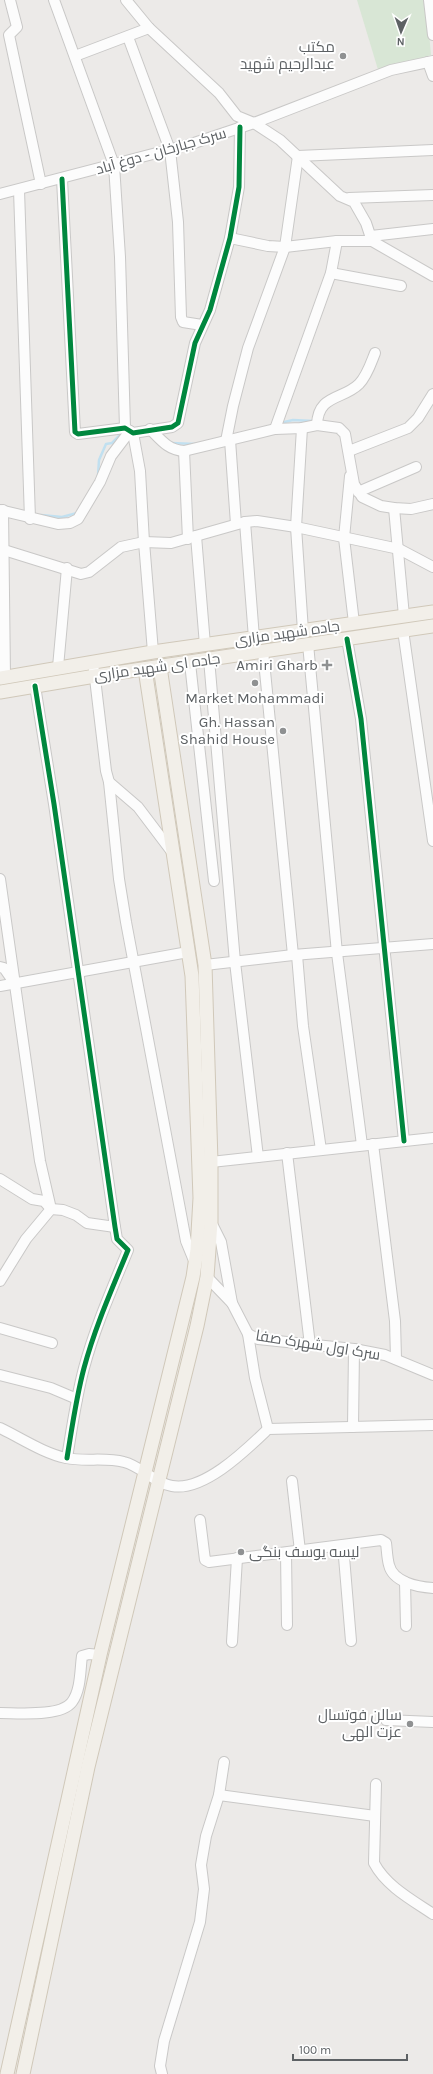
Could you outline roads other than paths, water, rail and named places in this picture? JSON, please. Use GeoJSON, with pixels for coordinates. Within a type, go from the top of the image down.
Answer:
{"type":"FeatureCollection","features":[{"type":"Feature","properties":{"kind":"main road","name":"جاده شهید مزاری"},"geometry":{"type":"LineString","coordinates":[[3,678],[154,652],[433,612]]}},
{"type":"Feature","properties":{"kind":"main road","name":"جاده ای شهید مزاری"},"geometry":{"type":"LineString","coordinates":[[0,692],[95,676],[433,626]]}},
{"type":"Feature","properties":{"kind":"main road"},"geometry":{"type":"LineString","coordinates":[[23,2074],[88,1767],[208,1278],[211,1222],[211,1162],[205,965],[160,667]]}},
{"type":"Feature","properties":{"kind":"main road"},"geometry":{"type":"LineString","coordinates":[[7,2074],[100,1655],[196,1256],[200,1198],[193,1004],[188,952],[145,669]]}},
{"type":"Feature","properties":{"kind":"main road"},"geometry":{"type":"LineString","coordinates":[[196,1256],[210,1253]]}},
{"type":"Feature","properties":{"kind":"street"},"geometry":{"type":"LineString","coordinates":[[10,0],[17,27],[9,35],[41,184]]}},
{"type":"Feature","properties":{"kind":"street"},"geometry":{"type":"LineString","coordinates":[[54,0],[114,165],[129,431],[140,471],[144,542],[154,652]]}},
{"type":"Feature","properties":{"kind":"street"},"geometry":{"type":"LineString","coordinates":[[126,0],[149,28],[219,93],[238,116],[254,122],[280,140],[340,196],[349,198],[433,195]]}},
{"type":"Feature","properties":{"kind":"street"},"geometry":{"type":"LineString","coordinates":[[429,0],[433,35]]}},
{"type":"Feature","properties":{"kind":"street"},"geometry":{"type":"LineString","coordinates":[[75,56],[149,28]]}},
{"type":"Feature","properties":{"kind":"street"},"geometry":{"type":"LineString","coordinates":[[128,37],[170,150],[178,222],[180,312],[183,322],[202,326]]}},
{"type":"Feature","properties":{"kind":"street"},"geometry":{"type":"LineString","coordinates":[[431,61],[433,76]]}},
{"type":"Feature","properties":{"kind":"street","name":"سرک جبارخان - دوغ آباد"},"geometry":{"type":"LineString","coordinates":[[0,194],[170,150],[254,122],[391,70],[431,61]]}},
{"type":"Feature","properties":{"kind":"street"},"geometry":{"type":"LineString","coordinates":[[62,179],[75,432],[78,434],[172,427],[178,423],[195,343],[210,310],[230,238],[239,187],[240,127]]}},
{"type":"Feature","properties":{"kind":"street"},"geometry":{"type":"LineString","coordinates":[[298,156],[433,150]]}},
{"type":"Feature","properties":{"kind":"street"},"geometry":{"type":"LineString","coordinates":[[254,638],[241,523],[228,440],[233,406],[248,348],[285,247],[298,156]]}},
{"type":"Feature","properties":{"kind":"street"},"geometry":{"type":"LineString","coordinates":[[19,190],[30,518]]}},
{"type":"Feature","properties":{"kind":"street"},"geometry":{"type":"LineString","coordinates":[[349,198],[354,202],[372,238],[433,276]]}},
{"type":"Feature","properties":{"kind":"street"},"geometry":{"type":"LineString","coordinates":[[230,238],[268,246],[285,247],[337,240],[372,238],[433,229]]}},
{"type":"Feature","properties":{"kind":"street"},"geometry":{"type":"LineString","coordinates":[[275,429],[331,273],[337,240]]}},
{"type":"Feature","properties":{"kind":"street"},"geometry":{"type":"LineString","coordinates":[[331,273],[401,286]]}},
{"type":"Feature","properties":{"kind":"street"},"geometry":{"type":"LineString","coordinates":[[317,425],[321,409],[328,401],[360,384],[375,353]]}},
{"type":"Feature","properties":{"kind":"street"},"geometry":{"type":"LineString","coordinates":[[349,451],[408,428],[418,418],[433,394]]}},
{"type":"Feature","properties":{"kind":"street"},"geometry":{"type":"LineString","coordinates":[[150,429],[168,448],[175,451],[184,451],[275,429],[302,428],[317,425],[339,428],[345,434],[349,451],[350,468],[344,538],[354,623]]}},
{"type":"Feature","properties":{"kind":"street"},"geometry":{"type":"LineString","coordinates":[[302,428],[296,527],[303,631]]}},
{"type":"Feature","properties":{"kind":"street"},"geometry":{"type":"LineString","coordinates":[[3,678],[2,510],[58,524],[70,523],[78,519],[100,482],[110,456],[129,431]]}},
{"type":"Feature","properties":{"kind":"street"},"geometry":{"type":"LineString","coordinates":[[184,451],[192,537],[206,645]]}},
{"type":"Feature","properties":{"kind":"street"},"geometry":{"type":"LineString","coordinates":[[358,492],[416,467]]}},
{"type":"Feature","properties":{"kind":"street"},"geometry":{"type":"LineString","coordinates":[[350,468],[358,492],[370,502],[394,508],[411,509],[433,504]]}},
{"type":"Feature","properties":{"kind":"street"},"geometry":{"type":"LineString","coordinates":[[394,508],[404,616]]}},
{"type":"Feature","properties":{"kind":"street"},"geometry":{"type":"LineString","coordinates":[[2,550],[67,568],[81,574],[89,572],[121,547],[144,542],[170,543],[241,523],[257,521],[296,527],[398,550],[433,567]]}},
{"type":"Feature","properties":{"kind":"street"},"geometry":{"type":"LineString","coordinates":[[58,668],[67,568]]}},
{"type":"Feature","properties":{"kind":"street"},"geometry":{"type":"LineString","coordinates":[[403,630],[433,841]]}},
{"type":"Feature","properties":{"kind":"street"},"geometry":{"type":"LineString","coordinates":[[347,638],[361,719],[404,1141]]}},
{"type":"Feature","properties":{"kind":"street"},"geometry":{"type":"LineString","coordinates":[[308,644],[337,953],[362,1145]]}},
{"type":"Feature","properties":{"kind":"street"},"geometry":{"type":"LineString","coordinates":[[263,651],[303,1026],[321,1150]]}},
{"type":"Feature","properties":{"kind":"street"},"geometry":{"type":"LineString","coordinates":[[209,660],[235,962],[258,1157]]}},
{"type":"Feature","properties":{"kind":"street"},"geometry":{"type":"LineString","coordinates":[[93,662],[106,771],[109,782],[119,879],[133,962],[186,1241],[196,1256]]}},
{"type":"Feature","properties":{"kind":"street"},"geometry":{"type":"LineString","coordinates":[[190,663],[214,881]]}},
{"type":"Feature","properties":{"kind":"street"},"geometry":{"type":"LineString","coordinates":[[35,686],[54,804],[115,1227],[117,1239],[128,1250],[97,1328],[77,1398],[67,1458]]}},
{"type":"Feature","properties":{"kind":"street"},"geometry":{"type":"LineString","coordinates":[[109,782],[138,807],[174,855]]}},
{"type":"Feature","properties":{"kind":"street"},"geometry":{"type":"LineString","coordinates":[[0,879],[40,1161],[51,1209]]}},
{"type":"Feature","properties":{"kind":"street"},"geometry":{"type":"LineString","coordinates":[[205,965],[295,955],[337,953],[384,947],[433,944]]}},
{"type":"Feature","properties":{"kind":"street"},"geometry":{"type":"LineString","coordinates":[[0,986],[188,952]]}},
{"type":"Feature","properties":{"kind":"street"},"geometry":{"type":"LineString","coordinates":[[0,967],[4,968],[14,983]]}},
{"type":"Feature","properties":{"kind":"street"},"geometry":{"type":"LineString","coordinates":[[211,1162],[362,1145],[433,1140]]}},
{"type":"Feature","properties":{"kind":"street"},"geometry":{"type":"LineString","coordinates":[[373,1144],[395,1321],[396,1359]]}},
{"type":"Feature","properties":{"kind":"street"},"geometry":{"type":"LineString","coordinates":[[287,1153],[310,1345]]}},
{"type":"Feature","properties":{"kind":"street"},"geometry":{"type":"LineString","coordinates":[[0,1179],[32,1199],[44,1201],[51,1209],[63,1210],[76,1215],[86,1223],[115,1227]]}},
{"type":"Feature","properties":{"kind":"street"},"geometry":{"type":"LineString","coordinates":[[0,1281],[26,1238],[51,1209]]}},
{"type":"Feature","properties":{"kind":"street"},"geometry":{"type":"LineString","coordinates":[[211,1222],[221,1242],[232,1303]]}},
{"type":"Feature","properties":{"kind":"street"},"geometry":{"type":"LineString","coordinates":[[208,1278],[232,1303],[248,1334],[255,1378],[268,1429]]}},
{"type":"Feature","properties":{"kind":"street"},"geometry":{"type":"LineString","coordinates":[[0,1328],[52,1343]]}},
{"type":"Feature","properties":{"kind":"street","name":"سرک اول شهرک صفا"},"geometry":{"type":"LineString","coordinates":[[248,1334],[258,1339],[354,1349],[396,1359],[433,1375]]}},
{"type":"Feature","properties":{"kind":"street"},"geometry":{"type":"LineString","coordinates":[[353,1427],[354,1349]]}},
{"type":"Feature","properties":{"kind":"street"},"geometry":{"type":"LineString","coordinates":[[0,1375],[51,1388],[77,1398]]}},
{"type":"Feature","properties":{"kind":"street"},"geometry":{"type":"LineString","coordinates":[[0,1428],[67,1458],[123,1461],[145,1471],[159,1482],[172,1486],[188,1486],[211,1475],[241,1453],[268,1429],[433,1425]]}},
{"type":"Feature","properties":{"kind":"street"},"geometry":{"type":"LineString","coordinates":[[292,1481],[300,1551]]}},
{"type":"Feature","properties":{"kind":"street"},"geometry":{"type":"LineString","coordinates":[[200,1520],[205,1560],[209,1562],[381,1540],[386,1543],[389,1565],[393,1574],[405,1582],[433,1588]]}},
{"type":"Feature","properties":{"kind":"street"},"geometry":{"type":"LineString","coordinates":[[343,1544],[351,1641]]}},
{"type":"Feature","properties":{"kind":"street"},"geometry":{"type":"LineString","coordinates":[[286,1553],[287,1625]]}},
{"type":"Feature","properties":{"kind":"street"},"geometry":{"type":"LineString","coordinates":[[232,1642],[237,1558]]}},
{"type":"Feature","properties":{"kind":"street"},"geometry":{"type":"LineString","coordinates":[[405,1582],[406,1626]]}},
{"type":"Feature","properties":{"kind":"street"},"geometry":{"type":"LineString","coordinates":[[0,1713],[32,1714],[63,1710],[72,1702],[78,1689],[82,1656],[89,1654],[100,1655]]}},
{"type":"Feature","properties":{"kind":"street"},"geometry":{"type":"LineString","coordinates":[[386,1720],[433,1722]]}},
{"type":"Feature","properties":{"kind":"street"},"geometry":{"type":"LineString","coordinates":[[162,2074],[160,2066],[164,2041],[200,1922],[204,1889],[201,1865],[206,1836],[219,1795],[224,1762]]}},
{"type":"Feature","properties":{"kind":"street"},"geometry":{"type":"LineString","coordinates":[[376,1784],[374,1863],[379,1872],[409,1898],[433,1914]]}},
{"type":"Feature","properties":{"kind":"street"},"geometry":{"type":"LineString","coordinates":[[219,1795],[375,1816]]}},
{"type":"Feature","properties":{"kind":"waterway"},"geometry":{"type":"LineString","coordinates":[[280,423],[293,420],[313,421]]}},
{"type":"Feature","properties":{"kind":"waterway"},"geometry":{"type":"LineString","coordinates":[[98,476],[99,460],[106,444],[112,443],[123,432]]}},
{"type":"Feature","properties":{"kind":"waterway"},"geometry":{"type":"LineString","coordinates":[[171,443],[196,444]]}},
{"type":"Feature","properties":{"kind":"waterway"},"geometry":{"type":"LineString","coordinates":[[41,515],[62,517],[77,513]]}},
{"type":"Feature","properties":{"kind":"place","name":"مکتب عبدالرحیم شهید"},"geometry":{"type":"Point","coordinates":[343,56]}},
{"type":"Feature","properties":{"kind":"place","name":"Amiri Gharb"},"geometry":{"type":"Point","coordinates":[327,665]}},
{"type":"Feature","properties":{"kind":"place","name":"Market Mohammadi"},"geometry":{"type":"Point","coordinates":[255,683]}},
{"type":"Feature","properties":{"kind":"place","name":"Gh. Hassan Shahid House"},"geometry":{"type":"Point","coordinates":[283,731]}},
{"type":"Feature","properties":{"kind":"place","name":"لیسه یوسف بنگی"},"geometry":{"type":"Point","coordinates":[241,1552]}},
{"type":"Feature","properties":{"kind":"place","name":"سالن فوتسال عزت الهی"},"geometry":{"type":"Point","coordinates":[410,1724]}}]}
